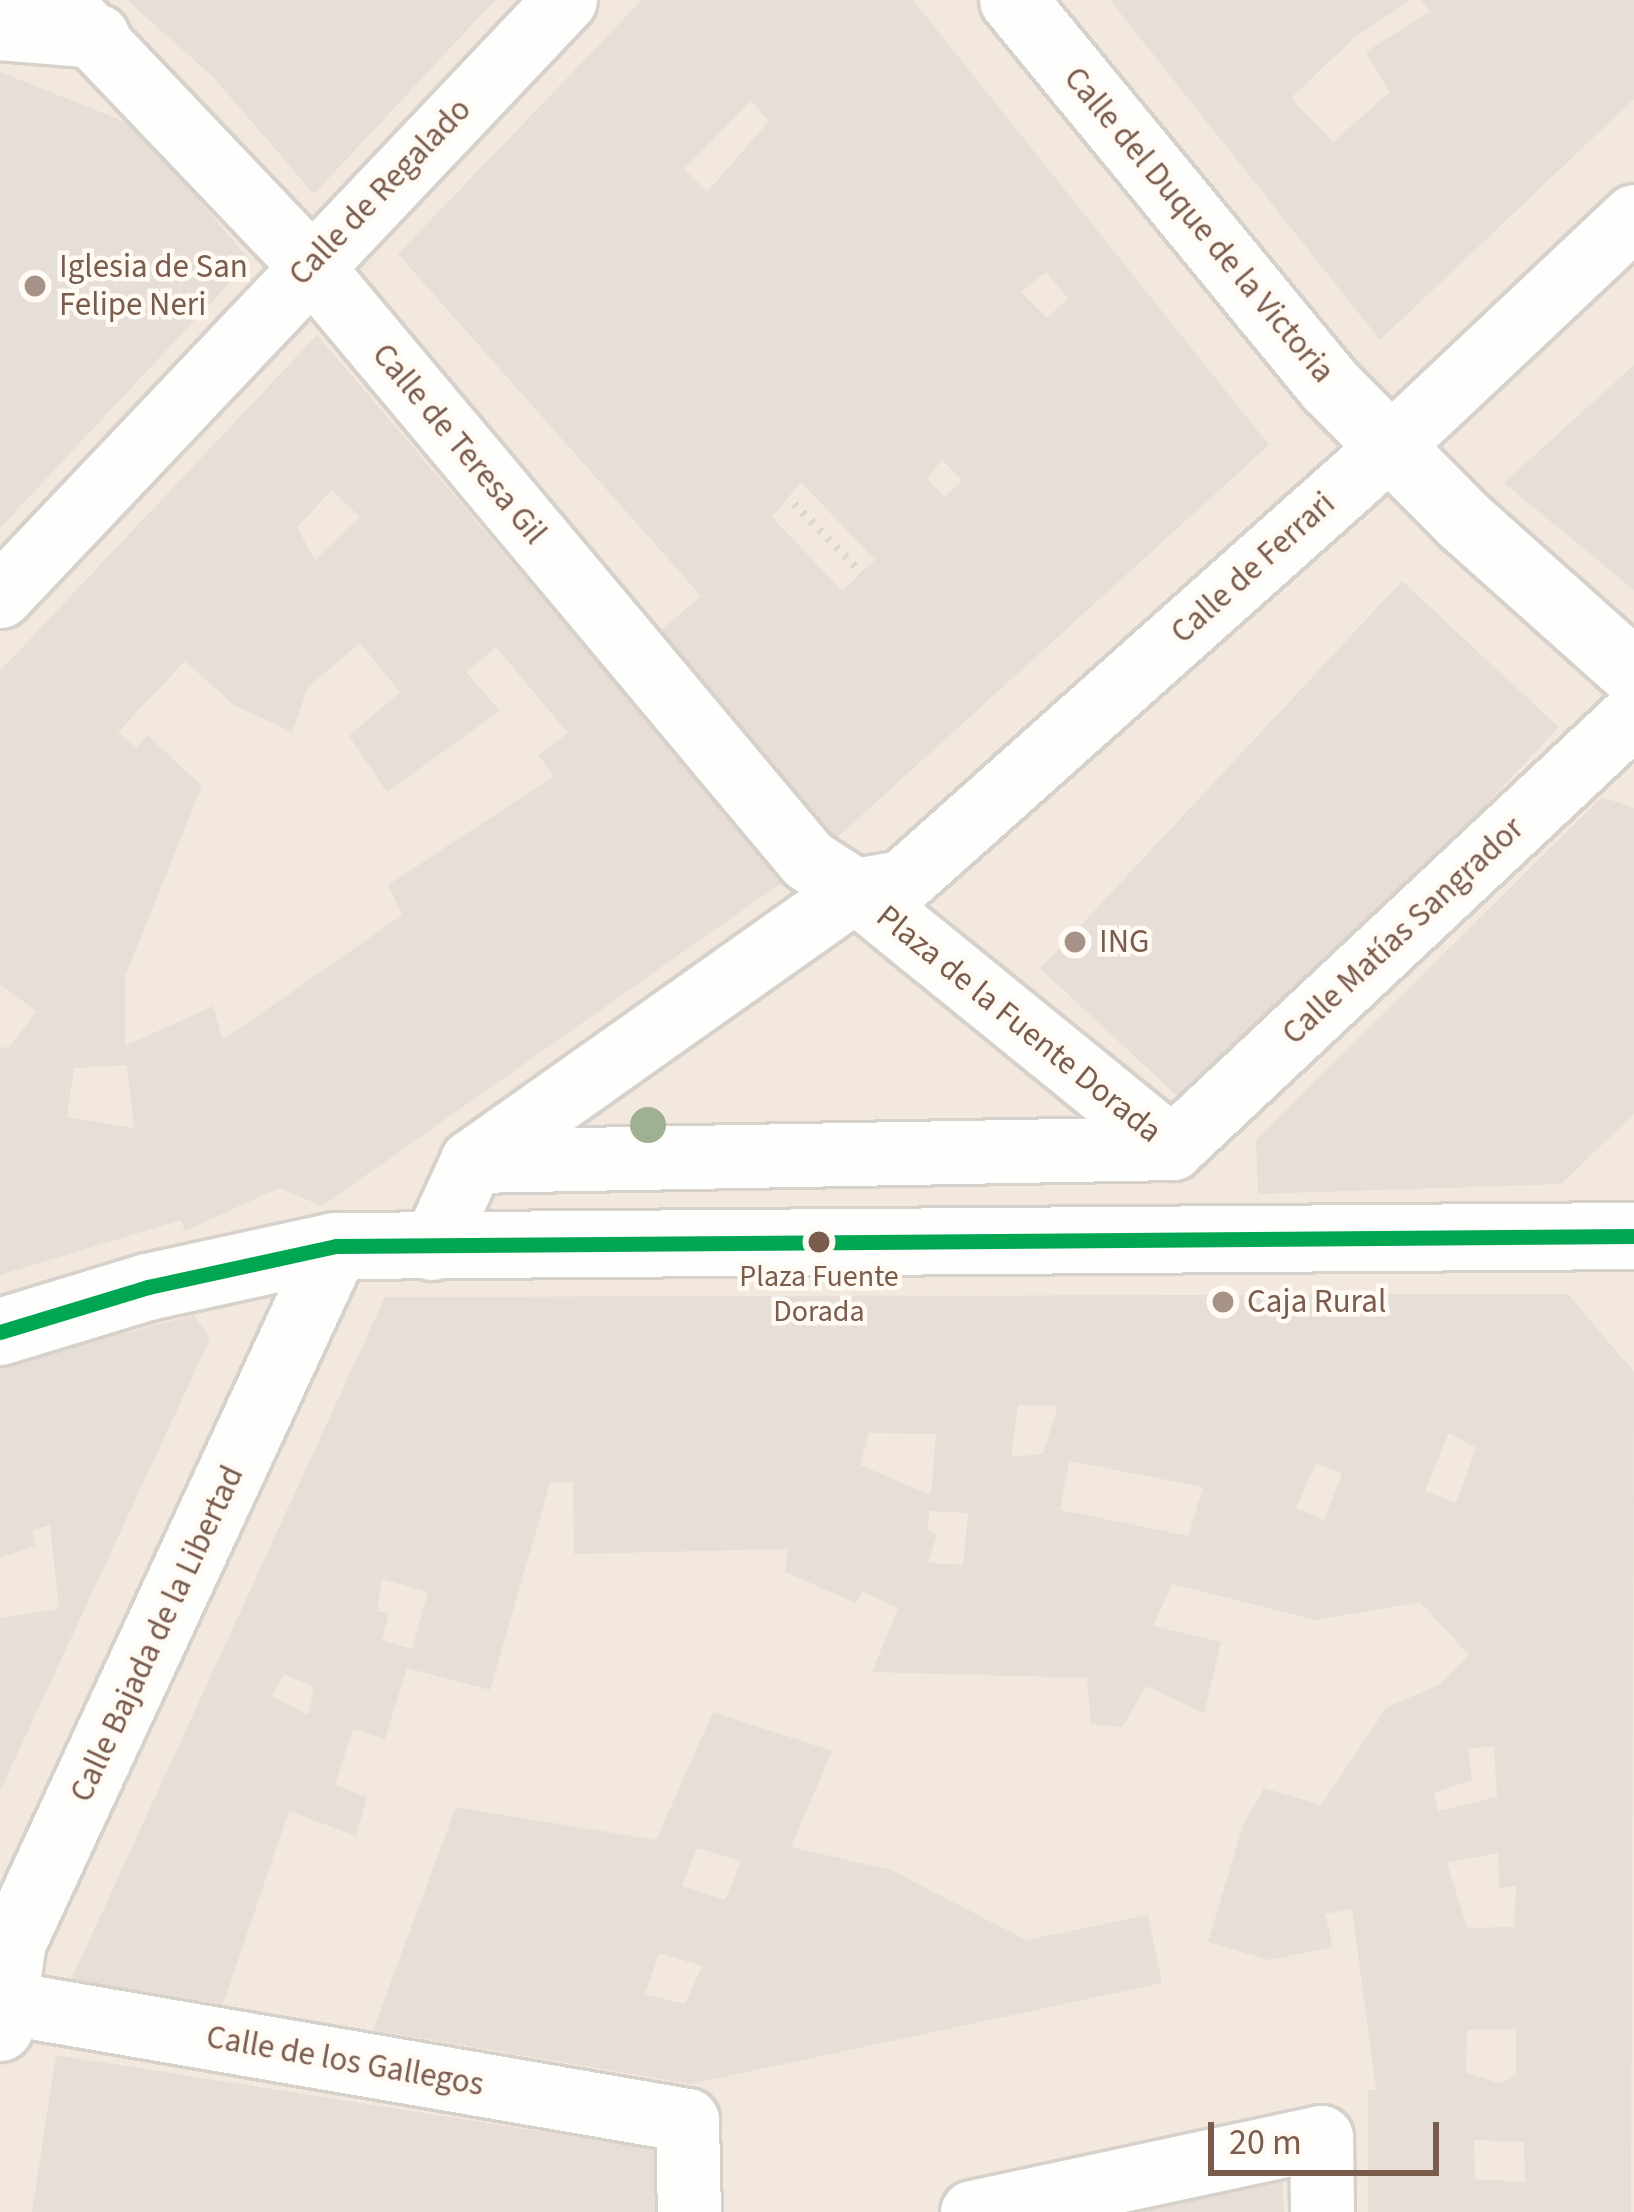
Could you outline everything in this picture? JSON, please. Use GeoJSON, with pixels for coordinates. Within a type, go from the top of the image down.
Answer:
{"type":"FeatureCollection","features":[{"type":"Feature","properties":{"kind":"street","name":"Calle de Regalado"},"geometry":{"type":"LineString","coordinates":[[0,596],[309,264],[565,0]]}},
{"type":"Feature","properties":{"kind":"street","name":"Calle del Duque de la Victoria"},"geometry":{"type":"LineString","coordinates":[[1013,0],[1389,447],[1634,673]]}},
{"type":"Feature","properties":{"kind":"street","name":"Calle de Teresa Gil"},"geometry":{"type":"LineString","coordinates":[[78,18],[309,264],[808,860],[855,890]]}},
{"type":"Feature","properties":{"kind":"street"},"geometry":{"type":"LineString","coordinates":[[0,28],[78,18]]}},
{"type":"Feature","properties":{"kind":"street","name":"Calle de Ferrari"},"geometry":{"type":"LineString","coordinates":[[855,890],[902,882],[1389,447],[1634,215]]}},
{"type":"Feature","properties":{"kind":"street","name":"Calle Matías Sangrador"},"geometry":{"type":"LineString","coordinates":[[1172,1148],[1634,714]]}},
{"type":"Feature","properties":{"kind":"street","name":"Plaza de la Fuente Dorada"},"geometry":{"type":"LineString","coordinates":[[472,1161],[855,890],[1172,1148]]}},
{"type":"Feature","properties":{"kind":"street","name":"Plaza de la Fuente Dorada"},"geometry":{"type":"LineString","coordinates":[[472,1161],[1172,1148]]}},
{"type":"Feature","properties":{"kind":"street"},"geometry":{"type":"LineString","coordinates":[[432,1248],[472,1161]]}},
{"type":"Feature","properties":{"kind":"street"},"geometry":{"type":"LineString","coordinates":[[0,1332],[148,1287],[336,1246],[1634,1236]]}},
{"type":"Feature","properties":{"kind":"street","name":"Calle Bajada de la Libertad"},"geometry":{"type":"LineString","coordinates":[[4,1980],[336,1246]]}},
{"type":"Feature","properties":{"kind":"street","name":"Calle de los Gallegos"},"geometry":{"type":"LineString","coordinates":[[4,1980],[687,2120],[689,2212]]}},
{"type":"Feature","properties":{"kind":"street"},"geometry":{"type":"LineString","coordinates":[[972,2212],[1321,2137],[1322,2212]]}},
{"type":"Feature","properties":{"kind":"path"},"geometry":{"type":"LineString","coordinates":[[794,504],[862,573]]}},
{"type":"Feature","properties":{"kind":"shaded area"},"geometry":{"type":"Polygon","coordinates":[[[0,0],[1634,0],[1634,2212],[0,2212],[0,0]]]}},
{"type":"Feature","properties":{"kind":"building"},"geometry":{"type":"Polygon","coordinates":[[[127,0],[495,0],[314,194],[213,77],[127,0]]]}},
{"type":"Feature","properties":{"kind":"building"},"geometry":{"type":"Polygon","coordinates":[[[642,0],[913,0],[1269,445],[829,845],[654,636],[701,596],[398,254],[642,0]],[[751,101],[684,169],[707,192],[769,121],[751,101]],[[1046,272],[1021,292],[1047,318],[1068,298],[1046,272]],[[942,460],[927,478],[944,497],[962,481],[942,460]],[[801,482],[772,517],[842,591],[875,560],[801,482]]]}},
{"type":"Feature","properties":{"kind":"building"},"geometry":{"type":"Polygon","coordinates":[[[1110,0],[1411,0],[1355,37],[1291,98],[1333,142],[1390,92],[1366,52],[1430,11],[1421,0],[1634,0],[1634,99],[1380,340],[1110,0]]]}},
{"type":"Feature","properties":{"kind":"building"},"geometry":{"type":"Polygon","coordinates":[[[0,72],[138,127],[250,261],[0,528],[0,72]]]}},
{"type":"Feature","properties":{"kind":"building"},"geometry":{"type":"Polygon","coordinates":[[[317,335],[784,881],[322,1206],[279,1188],[185,1231],[181,1220],[0,1275],[0,1047],[8,1048],[37,1012],[0,984],[0,671],[317,335]],[[332,490],[297,527],[315,560],[360,517],[332,490]],[[360,643],[308,687],[292,732],[234,705],[185,661],[118,732],[136,748],[147,735],[202,786],[125,976],[125,1046],[213,1006],[223,1040],[402,915],[388,885],[554,776],[538,755],[568,733],[496,647],[466,672],[500,711],[387,792],[349,736],[400,692],[360,643]],[[127,1065],[74,1068],[67,1117],[134,1128],[127,1065]]]}},
{"type":"Feature","properties":{"kind":"building"},"geometry":{"type":"Polygon","coordinates":[[[1634,365],[1634,590],[1504,483],[1634,365]]]}},
{"type":"Feature","properties":{"kind":"building"},"geometry":{"type":"Polygon","coordinates":[[[1402,581],[1559,727],[1197,1115],[1041,969],[1402,581]]]}},
{"type":"Feature","properties":{"kind":"building"},"geometry":{"type":"Polygon","coordinates":[[[1602,797],[1634,808],[1634,1114],[1561,1184],[1258,1194],[1256,1140],[1602,797]]]}},
{"type":"Feature","properties":{"kind":"building"},"geometry":{"type":"Polygon","coordinates":[[[1568,1294],[1634,1372],[1631,2212],[1368,2212],[1368,2090],[1376,2090],[1352,1909],[1325,1914],[1333,1947],[1269,1960],[1208,1942],[1243,1825],[1264,1788],[1321,1805],[1387,1707],[1439,1685],[1469,1655],[1420,1602],[1315,1620],[1172,1584],[1153,1626],[1221,1642],[1204,1713],[1146,1686],[1122,1727],[1091,1724],[1087,1678],[872,1672],[898,1608],[862,1591],[856,1603],[785,1572],[788,1549],[574,1554],[573,1482],[550,1483],[490,1690],[407,1668],[385,1739],[353,1729],[335,1785],[367,1797],[356,1836],[289,1811],[223,2004],[71,1980],[385,1297],[1568,1294]],[[1018,1405],[1011,1457],[1043,1454],[1058,1406],[1018,1405]],[[869,1433],[860,1465],[931,1495],[936,1434],[869,1433]],[[1449,1433],[1425,1491],[1456,1503],[1476,1448],[1449,1433]],[[1069,1461],[1060,1510],[1188,1536],[1203,1487],[1069,1461]],[[1316,1464],[1296,1508],[1324,1520],[1342,1473],[1316,1464]],[[929,1511],[928,1531],[937,1534],[928,1563],[963,1565],[968,1513],[929,1511]],[[382,1579],[377,1611],[389,1613],[382,1640],[412,1649],[428,1592],[382,1579]],[[284,1674],[272,1696],[308,1715],[314,1687],[284,1674]],[[1494,1746],[1468,1749],[1472,1780],[1434,1793],[1438,1811],[1497,1797],[1494,1746]],[[1498,1853],[1447,1863],[1467,1928],[1514,1927],[1516,1886],[1499,1888],[1498,1853]],[[1516,2029],[1467,2030],[1466,2072],[1501,2084],[1516,2074],[1516,2029]],[[1474,2140],[1475,2179],[1525,2182],[1524,2142],[1474,2140]]]}},
{"type":"Feature","properties":{"kind":"building"},"geometry":{"type":"Polygon","coordinates":[[[194,1315],[210,1339],[0,1791],[0,1618],[59,1609],[50,1525],[32,1530],[36,1546],[0,1558],[0,1366],[194,1315]]]}},
{"type":"Feature","properties":{"kind":"building"},"geometry":{"type":"Polygon","coordinates":[[[713,1712],[832,1751],[791,1847],[891,1870],[1026,1940],[1148,1915],[1162,1983],[691,2084],[373,2030],[456,1807],[656,1840],[713,1712]],[[697,1848],[682,1886],[725,1900],[741,1861],[697,1848]],[[659,1953],[645,1994],[685,2004],[702,1966],[659,1953]]]}},
{"type":"Feature","properties":{"kind":"building"},"geometry":{"type":"Polygon","coordinates":[[[56,2055],[664,2151],[656,2212],[32,2212],[56,2055]]]}},
{"type":"Feature","properties":{"kind":"building"},"geometry":{"type":"Polygon","coordinates":[[[1282,2174],[1284,2212],[1128,2212],[1128,2210],[1282,2174]]]}},
{"type":"Feature","properties":{"kind":"transit line"},"geometry":{"type":"LineString","coordinates":[[0,1332],[148,1287],[336,1246],[1634,1236]]}},
{"type":"Feature","properties":{"kind":"place","name":"Iglesia de San Felipe Neri"},"geometry":{"type":"Point","coordinates":[35,286]}},
{"type":"Feature","properties":{"kind":"place","name":"ING"},"geometry":{"type":"Point","coordinates":[1075,942]}},
{"type":"Feature","properties":{"kind":"place","name":"Plaza Fuente Dorada"},"geometry":{"type":"Point","coordinates":[819,1242]}},
{"type":"Feature","properties":{"kind":"place","name":"Caja Rural"},"geometry":{"type":"Point","coordinates":[1223,1302]}}]}
